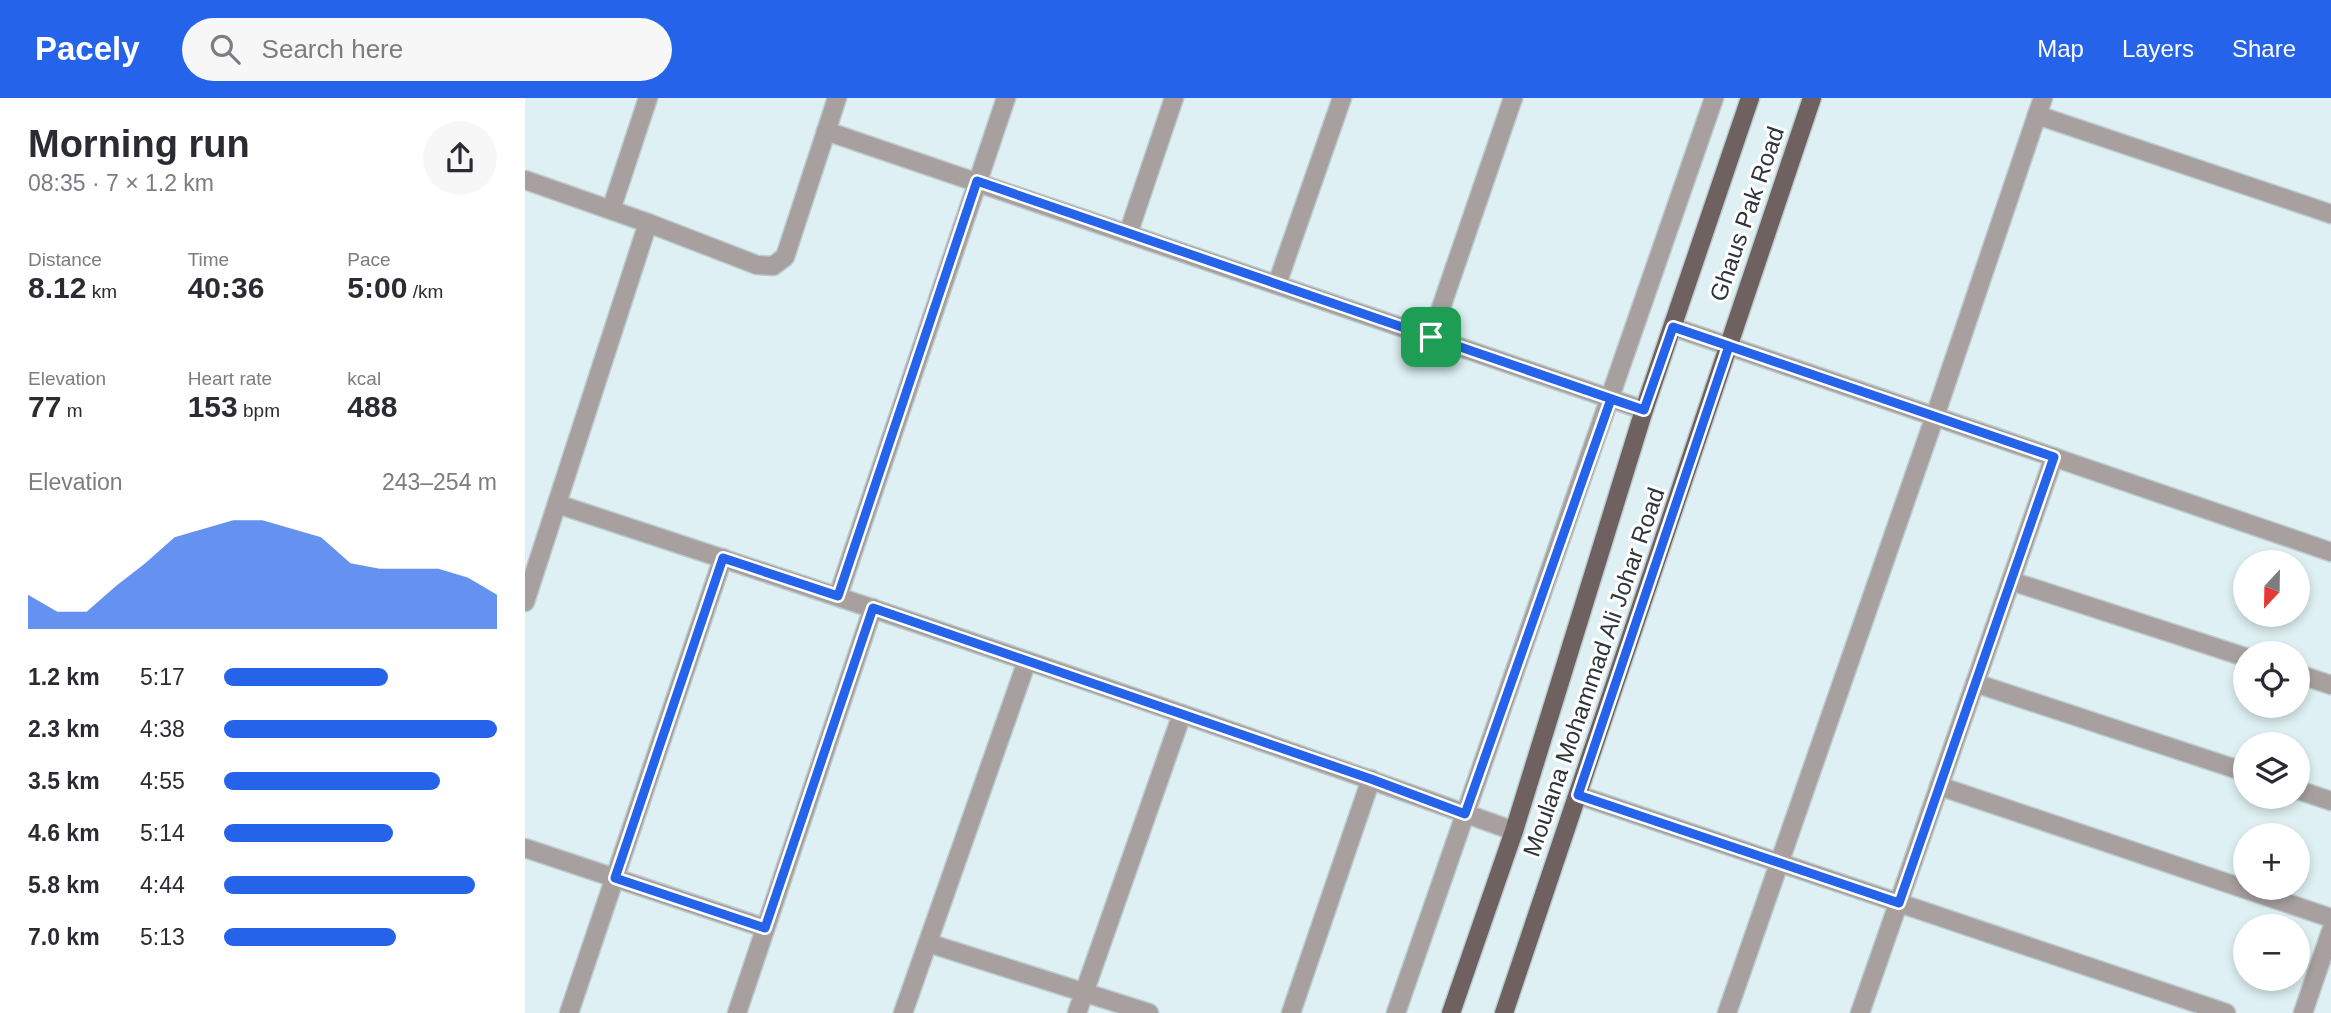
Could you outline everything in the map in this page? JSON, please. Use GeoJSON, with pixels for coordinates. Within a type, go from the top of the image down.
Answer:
{"type":"FeatureCollection","features":[{"type":"Feature","properties":{"kind":"main road","name":"Moulana Mohammad Ali Johar Road"},"geometry":{"type":"LineString","coordinates":[[1451,1013],[1514,831],[1644,410],[1750,98]]}},
{"type":"Feature","properties":{"kind":"main road","name":"Ghaus Pak Road"},"geometry":{"type":"LineString","coordinates":[[1729,346],[1812,98]]}},
{"type":"Feature","properties":{"kind":"main road","name":"Moulana Mohammad Ali Johar Road"},"geometry":{"type":"LineString","coordinates":[[1504,1013],[1729,346]]}},
{"type":"Feature","properties":{"kind":"street"},"geometry":{"type":"LineString","coordinates":[[611,210],[648,98]]}},
{"type":"Feature","properties":{"kind":"street"},"geometry":{"type":"LineString","coordinates":[[525,180],[757,265],[773,266],[785,257],[837,98]]}},
{"type":"Feature","properties":{"kind":"street"},"geometry":{"type":"LineString","coordinates":[[838,596],[1006,98]]}},
{"type":"Feature","properties":{"kind":"street"},"geometry":{"type":"LineString","coordinates":[[1128,234],[1174,98]]}},
{"type":"Feature","properties":{"kind":"street"},"geometry":{"type":"LineString","coordinates":[[1277,284],[1342,98]]}},
{"type":"Feature","properties":{"kind":"street"},"geometry":{"type":"LineString","coordinates":[[1431,337],[1513,98]]}},
{"type":"Feature","properties":{"kind":"street"},"geometry":{"type":"LineString","coordinates":[[1397,1013],[1714,98]]}},
{"type":"Feature","properties":{"kind":"street"},"geometry":{"type":"LineString","coordinates":[[1727,1013],[2040,107],[2331,214]]}},
{"type":"Feature","properties":{"kind":"street"},"geometry":{"type":"LineString","coordinates":[[827,131],[1644,410]]}},
{"type":"Feature","properties":{"kind":"street"},"geometry":{"type":"LineString","coordinates":[[525,602],[531,566],[557,504],[648,223]]}},
{"type":"Feature","properties":{"kind":"street"},"geometry":{"type":"LineString","coordinates":[[1673,327],[2331,552]]}},
{"type":"Feature","properties":{"kind":"street"},"geometry":{"type":"LineString","coordinates":[[1860,1013],[2054,457]]}},
{"type":"Feature","properties":{"kind":"street"},"geometry":{"type":"LineString","coordinates":[[557,504],[838,596],[1371,779],[1514,831]]}},
{"type":"Feature","properties":{"kind":"street"},"geometry":{"type":"LineString","coordinates":[[569,1013],[723,558]]}},
{"type":"Feature","properties":{"kind":"street"},"geometry":{"type":"LineString","coordinates":[[2011,581],[2233,653]]}},
{"type":"Feature","properties":{"kind":"street"},"geometry":{"type":"LineString","coordinates":[[737,1013],[873,608]]}},
{"type":"Feature","properties":{"kind":"street"},"geometry":{"type":"LineString","coordinates":[[904,1013],[1027,661]]}},
{"type":"Feature","properties":{"kind":"street"},"geometry":{"type":"LineString","coordinates":[[2310,678],[2331,685]]}},
{"type":"Feature","properties":{"kind":"street"},"geometry":{"type":"LineString","coordinates":[[1975,683],[2233,768]]}},
{"type":"Feature","properties":{"kind":"street"},"geometry":{"type":"LineString","coordinates":[[1077,1013],[1182,714]]}},
{"type":"Feature","properties":{"kind":"street"},"geometry":{"type":"LineString","coordinates":[[1291,1013],[1371,779]]}},
{"type":"Feature","properties":{"kind":"street"},"geometry":{"type":"LineString","coordinates":[[1939,786],[2331,918]]}},
{"type":"Feature","properties":{"kind":"street"},"geometry":{"type":"LineString","coordinates":[[2310,794],[2331,801]]}},
{"type":"Feature","properties":{"kind":"street"},"geometry":{"type":"LineString","coordinates":[[1578,795],[2226,1013]]}},
{"type":"Feature","properties":{"kind":"street"},"geometry":{"type":"LineString","coordinates":[[525,848],[765,928]]}},
{"type":"Feature","properties":{"kind":"street"},"geometry":{"type":"LineString","coordinates":[[2302,1013],[2331,931]]}},
{"type":"Feature","properties":{"kind":"street"},"geometry":{"type":"LineString","coordinates":[[928,943],[1149,1013]]}},
{"type":"Feature","properties":{"kind":"route"},"geometry":{"type":"LineString","coordinates":[[1431,337],[977,181],[838,596],[723,558],[615,878],[765,928],[873,608],[1371,779],[1465,814],[1611,399],[1644,410],[1673,327],[1729,346],[1578,795],[1899,903],[2054,457],[1935,416],[1729,346],[1673,327],[1644,410],[1431,337]]}}]}
